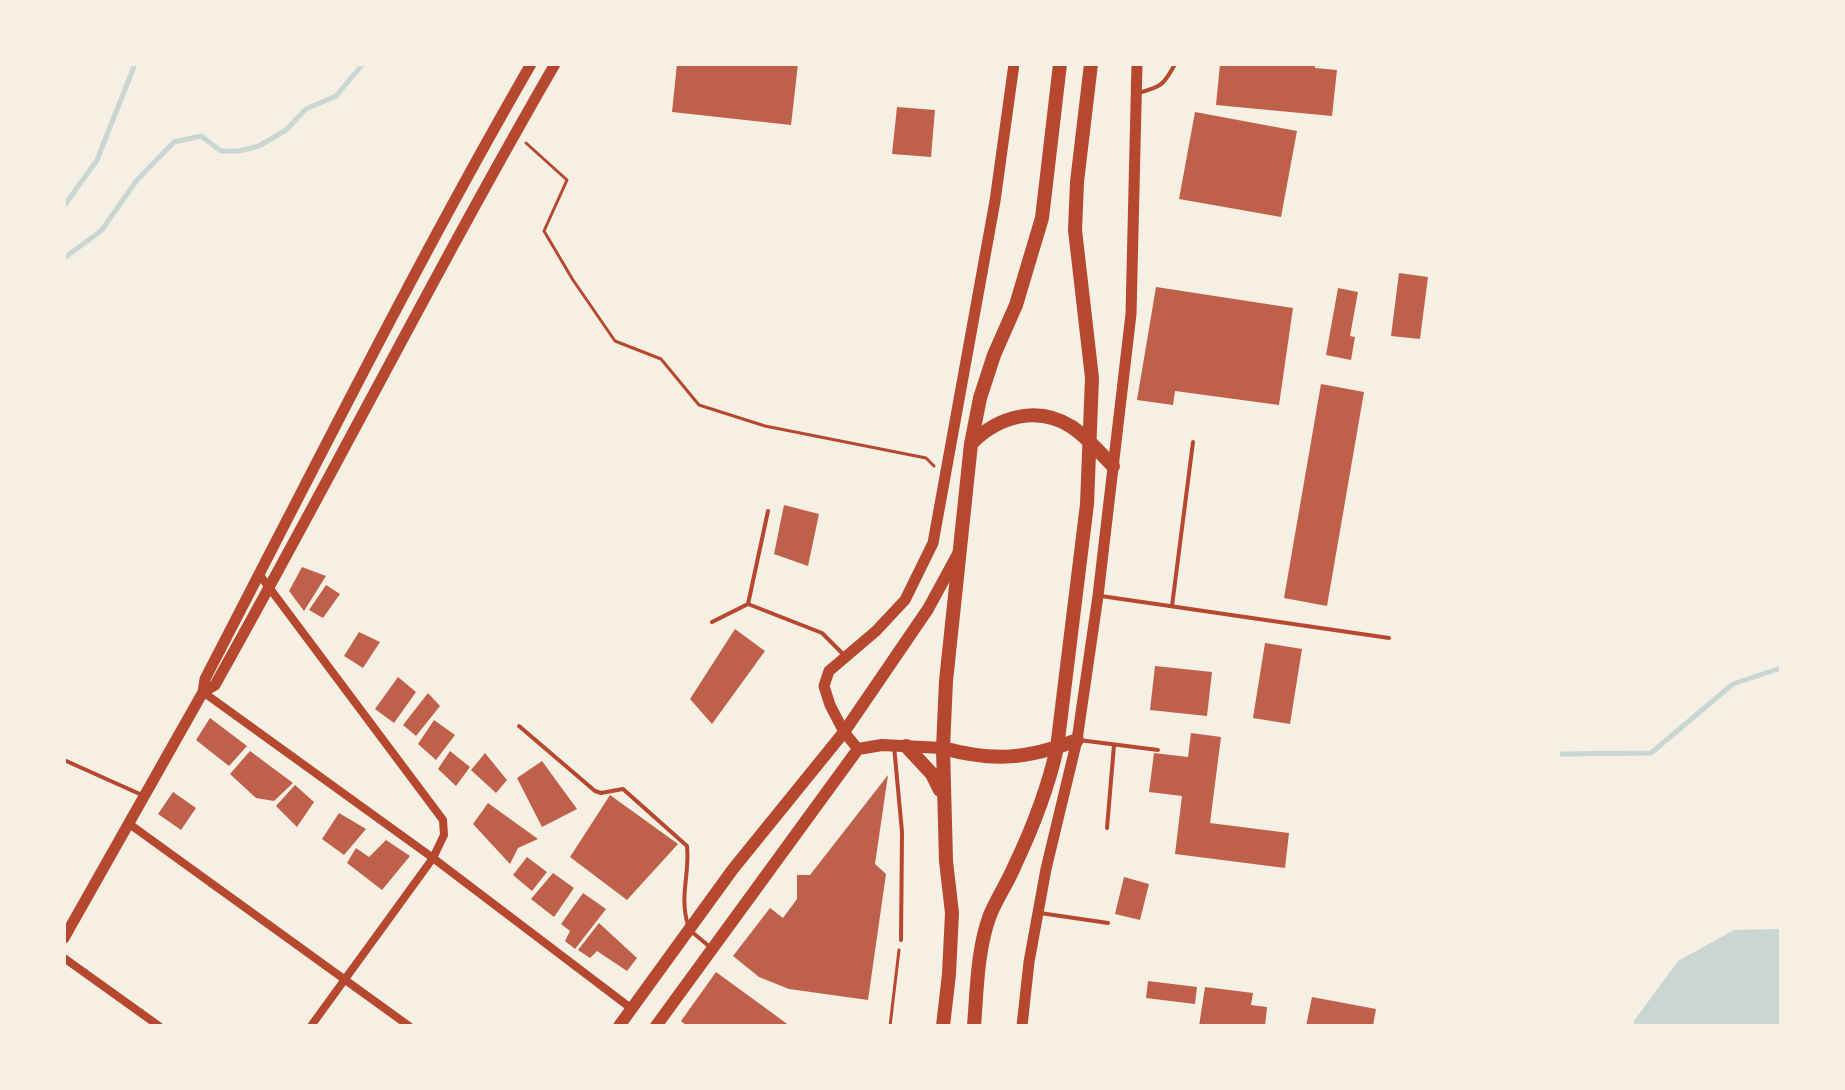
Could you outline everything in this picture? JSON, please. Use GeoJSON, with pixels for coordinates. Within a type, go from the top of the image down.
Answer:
{"type":"FeatureCollection","features":[{"type":"Feature","properties":{"kind":"highway"},"geometry":{"type":"LineString","coordinates":[[943,1026],[952,913],[943,795],[946,681],[971,444],[989,369],[1016,305],[1042,218],[1060,64]]}},
{"type":"Feature","properties":{"kind":"highway"},"geometry":{"type":"LineString","coordinates":[[974,1026],[979,961],[989,917],[1016,864],[1057,748],[1087,504],[1092,378],[1075,230],[1077,182],[1091,64]]}},
{"type":"Feature","properties":{"kind":"highway"},"geometry":{"type":"LineString","coordinates":[[971,444],[1000,422],[1017,416],[1054,418],[1073,428],[1113,466]]}},
{"type":"Feature","properties":{"kind":"highway"},"geometry":{"type":"LineString","coordinates":[[943,748],[971,756],[1000,759],[1029,756],[1077,740]]}},
{"type":"Feature","properties":{"kind":"highway"},"geometry":{"type":"LineString","coordinates":[[900,746],[932,774],[943,795]]}},
{"type":"Feature","properties":{"kind":"main road"},"geometry":{"type":"LineString","coordinates":[[619,1026],[733,869],[844,732],[928,609],[962,545]]}},
{"type":"Feature","properties":{"kind":"main road"},"geometry":{"type":"LineString","coordinates":[[656,1026],[858,749],[900,746],[943,748]]}},
{"type":"Feature","properties":{"kind":"street"},"geometry":{"type":"LineString","coordinates":[[64,938],[203,692],[205,679],[389,321],[461,185],[531,64]]}},
{"type":"Feature","properties":{"kind":"street"},"geometry":{"type":"LineString","coordinates":[[858,749],[844,732],[825,695],[824,686],[829,671],[847,658],[905,600],[933,543],[995,201],[1014,64]]}},
{"type":"Feature","properties":{"kind":"street"},"geometry":{"type":"LineString","coordinates":[[1022,1026],[1038,913],[1077,740],[1098,596],[1131,314],[1137,64]]}},
{"type":"Feature","properties":{"kind":"street"},"geometry":{"type":"LineString","coordinates":[[203,692],[215,685],[270,588],[552,65]]}},
{"type":"Feature","properties":{"kind":"street"},"geometry":{"type":"LineString","coordinates":[[461,185],[480,194]]}},
{"type":"Feature","properties":{"kind":"street"},"geometry":{"type":"LineString","coordinates":[[389,321],[407,330]]}},
{"type":"Feature","properties":{"kind":"street"},"geometry":{"type":"LineString","coordinates":[[290,512],[306,521]]}},
{"type":"Feature","properties":{"kind":"street"},"geometry":{"type":"LineString","coordinates":[[259,574],[443,820],[444,835],[433,858],[311,1026]]}},
{"type":"Feature","properties":{"kind":"street"},"geometry":{"type":"LineString","coordinates":[[203,692],[433,858],[632,1009]]}},
{"type":"Feature","properties":{"kind":"street"},"geometry":{"type":"LineString","coordinates":[[128,823],[409,1026]]}},
{"type":"Feature","properties":{"kind":"street"},"geometry":{"type":"LineString","coordinates":[[64,958],[159,1026]]}},
{"type":"Feature","properties":{"kind":"lane"},"geometry":{"type":"LineString","coordinates":[[1136,93],[1159,88],[1175,64]]}},
{"type":"Feature","properties":{"kind":"lane"},"geometry":{"type":"LineString","coordinates":[[1172,606],[1193,442]]}},
{"type":"Feature","properties":{"kind":"lane"},"geometry":{"type":"LineString","coordinates":[[748,604],[768,511]]}},
{"type":"Feature","properties":{"kind":"lane"},"geometry":{"type":"LineString","coordinates":[[1098,596],[1389,638]]}},
{"type":"Feature","properties":{"kind":"lane"},"geometry":{"type":"LineString","coordinates":[[712,622],[748,604],[822,633],[847,658]]}},
{"type":"Feature","properties":{"kind":"lane"},"geometry":{"type":"LineString","coordinates":[[519,726],[595,791],[601,793],[623,789],[687,846],[683,894],[689,930],[712,948]]}},
{"type":"Feature","properties":{"kind":"lane"},"geometry":{"type":"LineString","coordinates":[[1077,740],[1158,750]]}},
{"type":"Feature","properties":{"kind":"lane"},"geometry":{"type":"LineString","coordinates":[[1107,828],[1114,745]]}},
{"type":"Feature","properties":{"kind":"lane"},"geometry":{"type":"LineString","coordinates":[[900,746],[901,940]]}},
{"type":"Feature","properties":{"kind":"lane"},"geometry":{"type":"LineString","coordinates":[[64,760],[143,796]]}},
{"type":"Feature","properties":{"kind":"lane"},"geometry":{"type":"LineString","coordinates":[[1038,913],[1108,923]]}},
{"type":"Feature","properties":{"kind":"path"},"geometry":{"type":"LineString","coordinates":[[515,133],[567,180],[544,231],[615,341],[661,359],[699,405],[765,426],[926,458],[946,477]]}},
{"type":"Feature","properties":{"kind":"path"},"geometry":{"type":"LineString","coordinates":[[890,1026],[901,940]]}},
{"type":"Feature","properties":{"kind":"shaded area"},"geometry":{"type":"Polygon","coordinates":[[[1781,929],[1781,1026],[1634,1026],[1634,1021],[1678,961],[1734,930],[1781,929]]]}},
{"type":"Feature","properties":{"kind":"building"},"geometry":{"type":"Polygon","coordinates":[[[677,64],[798,64],[791,125],[672,112],[677,64]]]}},
{"type":"Feature","properties":{"kind":"building"},"geometry":{"type":"Polygon","coordinates":[[[1220,64],[1315,64],[1315,68],[1337,70],[1332,116],[1216,105],[1220,64]]]}},
{"type":"Feature","properties":{"kind":"building"},"geometry":{"type":"Polygon","coordinates":[[[897,107],[935,110],[931,157],[892,154],[897,107]]]}},
{"type":"Feature","properties":{"kind":"building"},"geometry":{"type":"Polygon","coordinates":[[[1195,112],[1297,131],[1281,217],[1179,199],[1195,112]]]}},
{"type":"Feature","properties":{"kind":"building"},"geometry":{"type":"Polygon","coordinates":[[[1399,273],[1428,277],[1420,339],[1391,336],[1399,273]]]}},
{"type":"Feature","properties":{"kind":"building"},"geometry":{"type":"Polygon","coordinates":[[[1156,287],[1293,308],[1279,405],[1175,391],[1173,405],[1137,400],[1156,287]]]}},
{"type":"Feature","properties":{"kind":"building"},"geometry":{"type":"Polygon","coordinates":[[[1338,288],[1358,292],[1350,336],[1355,337],[1351,360],[1326,355],[1338,288]]]}},
{"type":"Feature","properties":{"kind":"building"},"geometry":{"type":"Polygon","coordinates":[[[1321,384],[1364,392],[1327,606],[1284,598],[1321,384]]]}},
{"type":"Feature","properties":{"kind":"building"},"geometry":{"type":"Polygon","coordinates":[[[784,505],[819,514],[808,566],[774,554],[784,505]]]}},
{"type":"Feature","properties":{"kind":"building"},"geometry":{"type":"Polygon","coordinates":[[[302,567],[326,576],[304,611],[289,591],[302,567]]]}},
{"type":"Feature","properties":{"kind":"building"},"geometry":{"type":"Polygon","coordinates":[[[326,585],[340,594],[323,618],[309,610],[326,585]]]}},
{"type":"Feature","properties":{"kind":"building"},"geometry":{"type":"Polygon","coordinates":[[[735,629],[765,651],[712,724],[690,699],[735,629]]]}},
{"type":"Feature","properties":{"kind":"building"},"geometry":{"type":"Polygon","coordinates":[[[359,632],[380,642],[363,668],[344,656],[359,632]]]}},
{"type":"Feature","properties":{"kind":"building"},"geometry":{"type":"Polygon","coordinates":[[[1265,643],[1302,649],[1290,724],[1253,718],[1265,643]]]}},
{"type":"Feature","properties":{"kind":"building"},"geometry":{"type":"Polygon","coordinates":[[[1155,666],[1212,672],[1207,716],[1150,710],[1155,666]]]}},
{"type":"Feature","properties":{"kind":"building"},"geometry":{"type":"Polygon","coordinates":[[[398,677],[416,692],[394,723],[375,709],[398,677]]]}},
{"type":"Feature","properties":{"kind":"building"},"geometry":{"type":"Polygon","coordinates":[[[428,693],[440,706],[416,736],[403,725],[428,693]]]}},
{"type":"Feature","properties":{"kind":"building"},"geometry":{"type":"Polygon","coordinates":[[[210,718],[247,746],[229,766],[196,740],[210,718]]]}},
{"type":"Feature","properties":{"kind":"building"},"geometry":{"type":"Polygon","coordinates":[[[434,720],[455,735],[436,760],[418,744],[434,720]]]}},
{"type":"Feature","properties":{"kind":"building"},"geometry":{"type":"Polygon","coordinates":[[[1191,733],[1221,737],[1210,823],[1289,833],[1285,868],[1175,854],[1182,796],[1149,792],[1154,753],[1188,757],[1191,733]]]}},
{"type":"Feature","properties":{"kind":"building"},"geometry":{"type":"Polygon","coordinates":[[[250,751],[293,783],[274,801],[256,798],[230,774],[250,751]]]}},
{"type":"Feature","properties":{"kind":"building"},"geometry":{"type":"Polygon","coordinates":[[[450,751],[470,767],[456,786],[438,769],[450,751]]]}},
{"type":"Feature","properties":{"kind":"building"},"geometry":{"type":"Polygon","coordinates":[[[485,753],[507,780],[496,793],[471,770],[485,753]]]}},
{"type":"Feature","properties":{"kind":"building"},"geometry":{"type":"Polygon","coordinates":[[[542,761],[577,809],[542,827],[517,778],[542,761]]]}},
{"type":"Feature","properties":{"kind":"building"},"geometry":{"type":"Polygon","coordinates":[[[888,775],[875,864],[886,874],[868,1000],[789,989],[759,977],[733,956],[770,908],[783,918],[797,899],[797,875],[810,875],[888,775]]]}},
{"type":"Feature","properties":{"kind":"building"},"geometry":{"type":"Polygon","coordinates":[[[295,785],[314,802],[297,827],[276,806],[295,785]]]}},
{"type":"Feature","properties":{"kind":"building"},"geometry":{"type":"Polygon","coordinates":[[[173,792],[196,808],[181,830],[158,814],[173,792]]]}},
{"type":"Feature","properties":{"kind":"building"},"geometry":{"type":"Polygon","coordinates":[[[610,795],[678,844],[627,900],[570,857],[610,795]]]}},
{"type":"Feature","properties":{"kind":"building"},"geometry":{"type":"Polygon","coordinates":[[[488,803],[538,839],[518,848],[510,864],[473,824],[488,803]]]}},
{"type":"Feature","properties":{"kind":"building"},"geometry":{"type":"Polygon","coordinates":[[[339,813],[366,829],[344,855],[322,839],[339,813]]]}},
{"type":"Feature","properties":{"kind":"building"},"geometry":{"type":"Polygon","coordinates":[[[386,840],[410,856],[382,890],[347,863],[356,848],[369,857],[386,840]]]}},
{"type":"Feature","properties":{"kind":"building"},"geometry":{"type":"Polygon","coordinates":[[[527,857],[547,872],[532,891],[513,875],[527,857]]]}},
{"type":"Feature","properties":{"kind":"building"},"geometry":{"type":"Polygon","coordinates":[[[553,873],[574,888],[554,917],[531,899],[553,873]]]}},
{"type":"Feature","properties":{"kind":"building"},"geometry":{"type":"Polygon","coordinates":[[[1124,877],[1149,884],[1140,920],[1115,914],[1124,877]]]}},
{"type":"Feature","properties":{"kind":"building"},"geometry":{"type":"Polygon","coordinates":[[[583,893],[606,909],[575,949],[565,941],[570,931],[561,924],[583,893]]]}},
{"type":"Feature","properties":{"kind":"building"},"geometry":{"type":"Polygon","coordinates":[[[599,923],[637,958],[627,971],[597,951],[590,958],[578,950],[599,923]]]}},
{"type":"Feature","properties":{"kind":"building"},"geometry":{"type":"Polygon","coordinates":[[[716,972],[790,1026],[687,1026],[681,1021],[716,972]]]}},
{"type":"Feature","properties":{"kind":"building"},"geometry":{"type":"Polygon","coordinates":[[[1148,981],[1197,987],[1195,1004],[1146,998],[1148,981]]]}},
{"type":"Feature","properties":{"kind":"building"},"geometry":{"type":"Polygon","coordinates":[[[1205,987],[1253,993],[1251,1005],[1267,1007],[1265,1026],[1199,1026],[1205,987]]]}},
{"type":"Feature","properties":{"kind":"building"},"geometry":{"type":"Polygon","coordinates":[[[1312,997],[1376,1009],[1373,1026],[1306,1026],[1312,997]]]}},
{"type":"Feature","properties":{"kind":"waterway"},"geometry":{"type":"LineString","coordinates":[[64,206],[97,160],[135,64]]}},
{"type":"Feature","properties":{"kind":"waterway"},"geometry":{"type":"LineString","coordinates":[[64,258],[101,231],[137,180],[174,142],[201,136],[221,151],[259,146],[286,130],[306,109],[336,96],[363,64]]}},
{"type":"Feature","properties":{"kind":"waterway"},"geometry":{"type":"LineString","coordinates":[[1562,754],[1651,753],[1733,684],[1781,668]]}}]}
